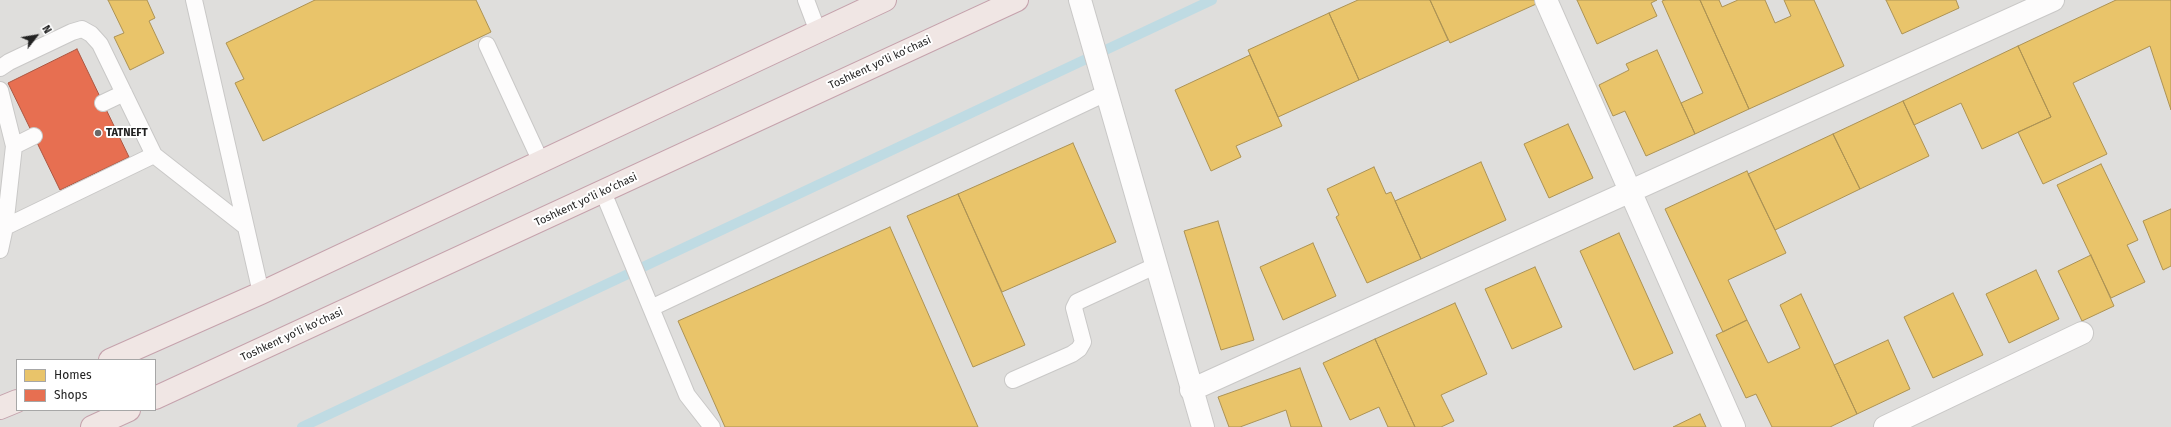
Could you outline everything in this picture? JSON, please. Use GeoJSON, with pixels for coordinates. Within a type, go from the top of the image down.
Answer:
{"type":"FeatureCollection","features":[{"type":"Feature","properties":{"kind":"highway"},"geometry":{"type":"LineString","coordinates":[[112,359],[261,293],[885,0]]}},
{"type":"Feature","properties":{"kind":"highway","name":"Toshkent yo‘li ko‘chasi"},"geometry":{"type":"LineString","coordinates":[[156,398],[1017,0]]}},
{"type":"Feature","properties":{"kind":"highway"},"geometry":{"type":"LineString","coordinates":[[0,408],[16,401]]}},
{"type":"Feature","properties":{"kind":"highway"},"geometry":{"type":"LineString","coordinates":[[92,427],[127,411]]}},
{"type":"Feature","properties":{"kind":"street"},"geometry":{"type":"LineString","coordinates":[[1080,0],[1155,266],[1203,427]]}},
{"type":"Feature","properties":{"kind":"street"},"geometry":{"type":"LineString","coordinates":[[1546,0],[1734,427]]}},
{"type":"Feature","properties":{"kind":"street"},"geometry":{"type":"LineString","coordinates":[[1191,390],[2053,0]]}},
{"type":"Feature","properties":{"kind":"street"},"geometry":{"type":"LineString","coordinates":[[1885,427],[2082,333]]}},
{"type":"Feature","properties":{"kind":"lane"},"geometry":{"type":"LineString","coordinates":[[194,0],[261,293]]}},
{"type":"Feature","properties":{"kind":"lane"},"geometry":{"type":"LineString","coordinates":[[806,0],[818,32]]}},
{"type":"Feature","properties":{"kind":"lane"},"geometry":{"type":"LineString","coordinates":[[0,68],[9,62],[82,29],[91,34],[100,44],[154,156],[246,227]]}},
{"type":"Feature","properties":{"kind":"lane"},"geometry":{"type":"LineString","coordinates":[[487,45],[540,162]]}},
{"type":"Feature","properties":{"kind":"lane"},"geometry":{"type":"LineString","coordinates":[[0,90],[14,146],[5,227],[0,250]]}},
{"type":"Feature","properties":{"kind":"lane"},"geometry":{"type":"LineString","coordinates":[[103,103],[124,93]]}},
{"type":"Feature","properties":{"kind":"lane"},"geometry":{"type":"LineString","coordinates":[[651,308],[1106,93]]}},
{"type":"Feature","properties":{"kind":"lane"},"geometry":{"type":"LineString","coordinates":[[14,146],[34,136]]}},
{"type":"Feature","properties":{"kind":"lane"},"geometry":{"type":"LineString","coordinates":[[5,227],[154,156]]}},
{"type":"Feature","properties":{"kind":"lane"},"geometry":{"type":"LineString","coordinates":[[603,192],[687,396],[712,427]]}},
{"type":"Feature","properties":{"kind":"lane"},"geometry":{"type":"LineString","coordinates":[[1013,380],[1072,354],[1079,349],[1083,342],[1074,308],[1077,302],[1155,266]]}},
{"type":"Feature","properties":{"kind":"shaded area"},"geometry":{"type":"Polygon","coordinates":[[[0,0],[2171,0],[2171,427],[0,427],[0,0]]]}},
{"type":"Feature","properties":{"kind":"building: Homes"},"geometry":{"type":"Polygon","coordinates":[[[108,0],[147,0],[155,18],[149,21],[164,53],[130,70],[114,37],[124,33],[108,0]]]}},
{"type":"Feature","properties":{"kind":"building: Homes"},"geometry":{"type":"Polygon","coordinates":[[[315,0],[476,0],[491,32],[263,141],[235,83],[244,79],[226,43],[315,0]]]}},
{"type":"Feature","properties":{"kind":"building: Homes"},"geometry":{"type":"Polygon","coordinates":[[[1358,0],[1430,0],[1448,40],[1359,80],[1329,13],[1358,0]]]}},
{"type":"Feature","properties":{"kind":"building: Homes"},"geometry":{"type":"Polygon","coordinates":[[[1430,0],[1545,0],[1450,43],[1430,0]]]}},
{"type":"Feature","properties":{"kind":"building: Homes"},"geometry":{"type":"Polygon","coordinates":[[[1577,0],[1657,0],[1651,3],[1657,16],[1597,44],[1577,0]]]}},
{"type":"Feature","properties":{"kind":"building: Homes"},"geometry":{"type":"Polygon","coordinates":[[[1700,0],[1749,109],[1695,134],[1681,103],[1703,93],[1662,1],[1700,0]]]}},
{"type":"Feature","properties":{"kind":"building: Homes"},"geometry":{"type":"Polygon","coordinates":[[[1700,0],[1719,0],[1722,7],[1738,0],[1765,0],[1775,23],[1791,16],[1784,0],[1814,0],[1844,66],[1749,109],[1700,0]]]}},
{"type":"Feature","properties":{"kind":"building: Homes"},"geometry":{"type":"Polygon","coordinates":[[[1886,0],[1956,0],[1959,8],[1902,34],[1886,0]]]}},
{"type":"Feature","properties":{"kind":"building: Homes"},"geometry":{"type":"Polygon","coordinates":[[[2116,0],[2171,0],[2171,110],[2150,46],[2073,83],[2107,154],[2043,184],[2018,132],[2051,117],[2018,46],[2116,0]]]}},
{"type":"Feature","properties":{"kind":"building: Homes"},"geometry":{"type":"Polygon","coordinates":[[[1329,13],[1359,80],[1278,117],[1248,50],[1329,13]]]}},
{"type":"Feature","properties":{"kind":"building: Homes"},"geometry":{"type":"Polygon","coordinates":[[[2018,46],[2051,117],[1982,149],[1961,103],[1914,125],[1903,101],[2018,46]]]}},
{"type":"Feature","properties":{"kind":"building: Homes"},"geometry":{"type":"Polygon","coordinates":[[[1657,50],[1695,134],[1646,156],[1625,111],[1613,116],[1599,85],[1629,70],[1626,64],[1657,50]]]}},
{"type":"Feature","properties":{"kind":"building: Homes"},"geometry":{"type":"Polygon","coordinates":[[[1250,55],[1282,126],[1236,146],[1241,157],[1211,171],[1175,90],[1250,55]]]}},
{"type":"Feature","properties":{"kind":"building: Homes"},"geometry":{"type":"Polygon","coordinates":[[[1903,101],[1929,156],[1860,189],[1833,134],[1903,101]]]}},
{"type":"Feature","properties":{"kind":"building: Homes"},"geometry":{"type":"Polygon","coordinates":[[[1568,124],[1593,178],[1549,198],[1524,144],[1568,124]]]}},
{"type":"Feature","properties":{"kind":"building: Homes"},"geometry":{"type":"Polygon","coordinates":[[[1833,134],[1860,189],[1775,230],[1748,174],[1833,134]]]}},
{"type":"Feature","properties":{"kind":"building: Homes"},"geometry":{"type":"Polygon","coordinates":[[[1073,143],[1116,242],[1002,292],[958,194],[1073,143]]]}},
{"type":"Feature","properties":{"kind":"building: Homes"},"geometry":{"type":"Polygon","coordinates":[[[1481,162],[1506,220],[1421,259],[1395,201],[1481,162]]]}},
{"type":"Feature","properties":{"kind":"building: Homes"},"geometry":{"type":"Polygon","coordinates":[[[2101,164],[2138,240],[2127,245],[2145,282],[2111,298],[2057,185],[2101,164]]]}},
{"type":"Feature","properties":{"kind":"building: Homes"},"geometry":{"type":"Polygon","coordinates":[[[1374,167],[1386,194],[1391,192],[1421,259],[1367,283],[1336,217],[1339,215],[1327,189],[1374,167]]]}},
{"type":"Feature","properties":{"kind":"building: Homes"},"geometry":{"type":"Polygon","coordinates":[[[1747,171],[1786,253],[1728,280],[1747,320],[1723,332],[1665,209],[1747,171]]]}},
{"type":"Feature","properties":{"kind":"building: Homes"},"geometry":{"type":"Polygon","coordinates":[[[958,194],[1025,345],[973,367],[907,216],[958,194]]]}},
{"type":"Feature","properties":{"kind":"building: Homes"},"geometry":{"type":"Polygon","coordinates":[[[2171,209],[2171,266],[2163,270],[2143,221],[2171,209]]]}},
{"type":"Feature","properties":{"kind":"building: Homes"},"geometry":{"type":"Polygon","coordinates":[[[1218,221],[1254,340],[1221,350],[1184,231],[1218,221]]]}},
{"type":"Feature","properties":{"kind":"building: Homes"},"geometry":{"type":"Polygon","coordinates":[[[890,227],[978,427],[725,427],[678,321],[890,227]]]}},
{"type":"Feature","properties":{"kind":"building: Homes"},"geometry":{"type":"Polygon","coordinates":[[[1619,233],[1673,353],[1634,370],[1580,251],[1619,233]]]}},
{"type":"Feature","properties":{"kind":"building: Homes"},"geometry":{"type":"Polygon","coordinates":[[[1313,243],[1336,296],[1283,320],[1260,267],[1313,243]]]}},
{"type":"Feature","properties":{"kind":"building: Homes"},"geometry":{"type":"Polygon","coordinates":[[[2091,255],[2114,306],[2082,321],[2058,271],[2091,255]]]}},
{"type":"Feature","properties":{"kind":"building: Homes"},"geometry":{"type":"Polygon","coordinates":[[[1535,267],[1562,327],[1512,349],[1485,289],[1535,267]]]}},
{"type":"Feature","properties":{"kind":"building: Homes"},"geometry":{"type":"Polygon","coordinates":[[[2036,270],[2059,319],[2009,343],[1986,294],[2036,270]]]}},
{"type":"Feature","properties":{"kind":"building: Homes"},"geometry":{"type":"Polygon","coordinates":[[[1953,293],[1983,355],[1933,378],[1904,317],[1953,293]]]}},
{"type":"Feature","properties":{"kind":"building: Homes"},"geometry":{"type":"Polygon","coordinates":[[[1801,294],[1857,414],[1830,427],[1772,427],[1756,394],[1746,398],[1716,335],[1747,320],[1768,363],[1800,348],[1780,305],[1801,294]]]}},
{"type":"Feature","properties":{"kind":"building: Homes"},"geometry":{"type":"Polygon","coordinates":[[[1455,303],[1487,374],[1441,395],[1454,421],[1441,427],[1415,427],[1375,339],[1455,303]]]}},
{"type":"Feature","properties":{"kind":"building: Homes"},"geometry":{"type":"Polygon","coordinates":[[[1375,339],[1415,427],[1388,427],[1379,407],[1350,420],[1323,363],[1375,339]]]}},
{"type":"Feature","properties":{"kind":"building: Homes"},"geometry":{"type":"Polygon","coordinates":[[[1888,340],[1910,389],[1857,414],[1834,365],[1888,340]]]}},
{"type":"Feature","properties":{"kind":"building: Homes"},"geometry":{"type":"Polygon","coordinates":[[[1300,368],[1322,427],[1291,427],[1286,410],[1240,427],[1229,427],[1218,397],[1300,368]]]}},
{"type":"Feature","properties":{"kind":"building: Homes"},"geometry":{"type":"Polygon","coordinates":[[[1700,414],[1706,427],[1673,427],[1700,414]]]}},
{"type":"Feature","properties":{"kind":"building: Shops"},"geometry":{"type":"Polygon","coordinates":[[[77,49],[129,157],[60,190],[8,83],[77,49]]]}},
{"type":"Feature","properties":{"kind":"waterway"},"geometry":{"type":"LineString","coordinates":[[302,427],[1212,0]]}},
{"type":"Feature","properties":{"kind":"place","name":"TATNEFT"},"geometry":{"type":"Point","coordinates":[98,133]}}]}
